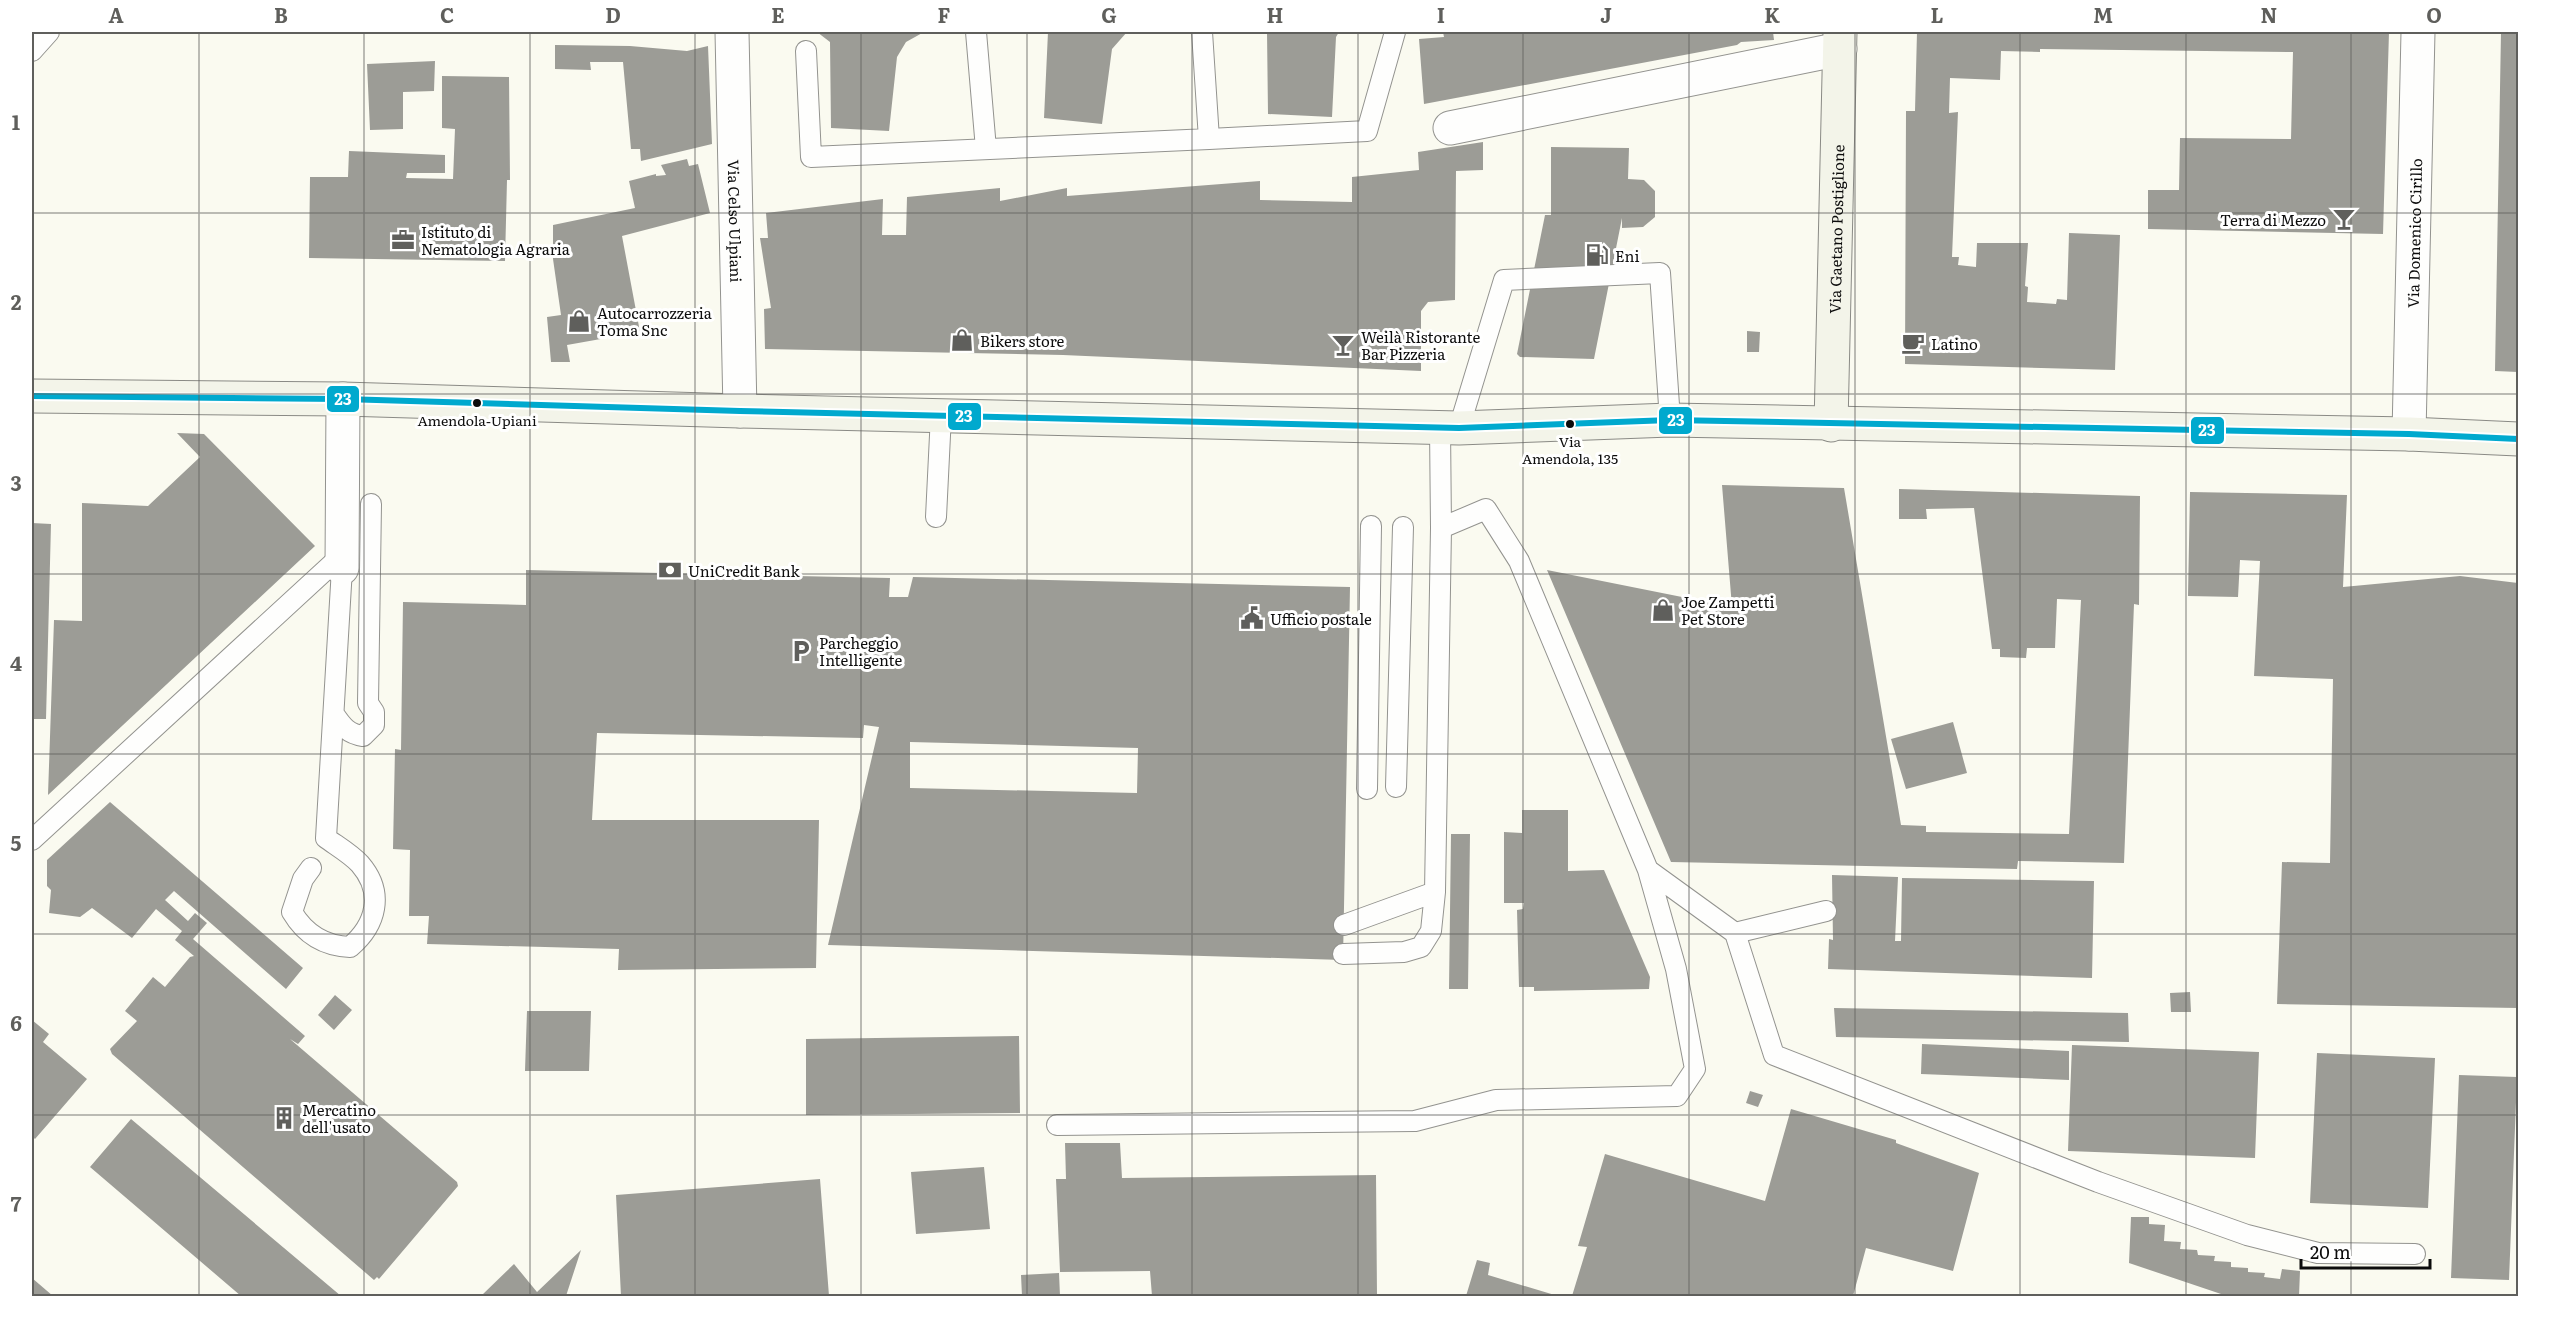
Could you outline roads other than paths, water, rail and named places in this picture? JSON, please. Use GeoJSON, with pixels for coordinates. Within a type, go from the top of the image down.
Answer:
{"type":"FeatureCollection","features":[{"type":"Feature","properties":{"kind":"main road","name":"Via Gaetano Postiglione"},"geometry":{"type":"LineString","coordinates":[[1831,425],[1840,40]]}},
{"type":"Feature","properties":{"kind":"main road"},"geometry":{"type":"LineString","coordinates":[[32,396],[343,399],[740,411],[1450,427],[1671,420],[1831,425],[2409,434],[2518,439]]}},
{"type":"Feature","properties":{"kind":"street","name":"Via Celso Ulpiani"},"geometry":{"type":"LineString","coordinates":[[732,32],[740,411]]}},
{"type":"Feature","properties":{"kind":"street","name":"Via Domenico Cirillo"},"geometry":{"type":"LineString","coordinates":[[2409,434],[2418,32]]}},
{"type":"Feature","properties":{"kind":"street"},"geometry":{"type":"LineString","coordinates":[[1450,128],[1840,40]]}},
{"type":"Feature","properties":{"kind":"street"},"geometry":{"type":"LineString","coordinates":[[343,399],[343,561]]}},
{"type":"Feature","properties":{"kind":"lane"},"geometry":{"type":"LineString","coordinates":[[32,51],[49,32]]}},
{"type":"Feature","properties":{"kind":"lane"},"geometry":{"type":"LineString","coordinates":[[976,32],[986,149]]}},
{"type":"Feature","properties":{"kind":"lane"},"geometry":{"type":"LineString","coordinates":[[1202,32],[1209,139]]}},
{"type":"Feature","properties":{"kind":"lane"},"geometry":{"type":"LineString","coordinates":[[806,51],[811,157],[1367,131],[1395,32]]}},
{"type":"Feature","properties":{"kind":"lane"},"geometry":{"type":"LineString","coordinates":[[1343,954],[1404,952],[1421,947],[1431,931],[1435,892],[1441,528],[1450,427],[1504,280],[1660,273],[1671,420]]}},
{"type":"Feature","properties":{"kind":"lane"},"geometry":{"type":"LineString","coordinates":[[936,517],[941,415]]}},
{"type":"Feature","properties":{"kind":"lane"},"geometry":{"type":"LineString","coordinates":[[334,714],[344,729],[355,735],[363,736],[375,724],[374,712],[368,704],[371,504]]}},
{"type":"Feature","properties":{"kind":"lane"},"geometry":{"type":"LineString","coordinates":[[1057,1125],[1415,1121],[1496,1100],[1677,1096],[1695,1069],[1676,969],[1648,870],[1519,561],[1486,510],[1441,528]]}},
{"type":"Feature","properties":{"kind":"lane"},"geometry":{"type":"LineString","coordinates":[[1367,789],[1371,526]]}},
{"type":"Feature","properties":{"kind":"lane"},"geometry":{"type":"LineString","coordinates":[[1396,787],[1403,527]]}},
{"type":"Feature","properties":{"kind":"lane"},"geometry":{"type":"LineString","coordinates":[[311,868],[303,879],[292,912],[300,926],[317,939],[336,947],[350,947],[362,937],[372,921],[377,900],[372,881],[360,864],[326,838],[343,561]]}},
{"type":"Feature","properties":{"kind":"lane"},"geometry":{"type":"LineString","coordinates":[[32,840],[343,561]]}},
{"type":"Feature","properties":{"kind":"lane"},"geometry":{"type":"LineString","coordinates":[[1648,870],[1736,933],[1774,1055],[2098,1182],[2247,1235],[2318,1253],[2415,1254]]}},
{"type":"Feature","properties":{"kind":"lane"},"geometry":{"type":"LineString","coordinates":[[1344,925],[1435,892]]}},
{"type":"Feature","properties":{"kind":"lane"},"geometry":{"type":"LineString","coordinates":[[1736,933],[1826,910]]}},
{"type":"Feature","properties":{"kind":"place","name":"Terra di Mezzo"},"geometry":{"type":"Point","coordinates":[2344,219]}},
{"type":"Feature","properties":{"kind":"place","name":"Istituto di Nematologia Agraria"},"geometry":{"type":"Point","coordinates":[403,240]}},
{"type":"Feature","properties":{"kind":"place","name":"Eni"},"geometry":{"type":"Point","coordinates":[1597,255]}},
{"type":"Feature","properties":{"kind":"place","name":"Autocarrozzeria Toma Snc"},"geometry":{"type":"Point","coordinates":[579,321]}},
{"type":"Feature","properties":{"kind":"place","name":"Bikers store"},"geometry":{"type":"Point","coordinates":[962,340]}},
{"type":"Feature","properties":{"kind":"place","name":"Latino"},"geometry":{"type":"Point","coordinates":[1913,343]}},
{"type":"Feature","properties":{"kind":"place","name":"Weilà Ristorante Bar Pizzeria"},"geometry":{"type":"Point","coordinates":[1343,345]}},
{"type":"Feature","properties":{"kind":"place","name":"Amendola-Upiani"},"geometry":{"type":"Point","coordinates":[477,403]}},
{"type":"Feature","properties":{"kind":"place","name":"Via Amendola, 135"},"geometry":{"type":"Point","coordinates":[1570,424]}},
{"type":"Feature","properties":{"kind":"place","name":"UniCredit Bank"},"geometry":{"type":"Point","coordinates":[670,570]}},
{"type":"Feature","properties":{"kind":"place","name":"Joe Zampetti Pet Store"},"geometry":{"type":"Point","coordinates":[1663,610]}},
{"type":"Feature","properties":{"kind":"place","name":"Ufficio postale"},"geometry":{"type":"Point","coordinates":[1252,618]}},
{"type":"Feature","properties":{"kind":"place","name":"Parcheggio Intelligente"},"geometry":{"type":"Point","coordinates":[801,651]}},
{"type":"Feature","properties":{"kind":"place","name":"Mercatino dell'usato"},"geometry":{"type":"Point","coordinates":[284,1118]}}]}
